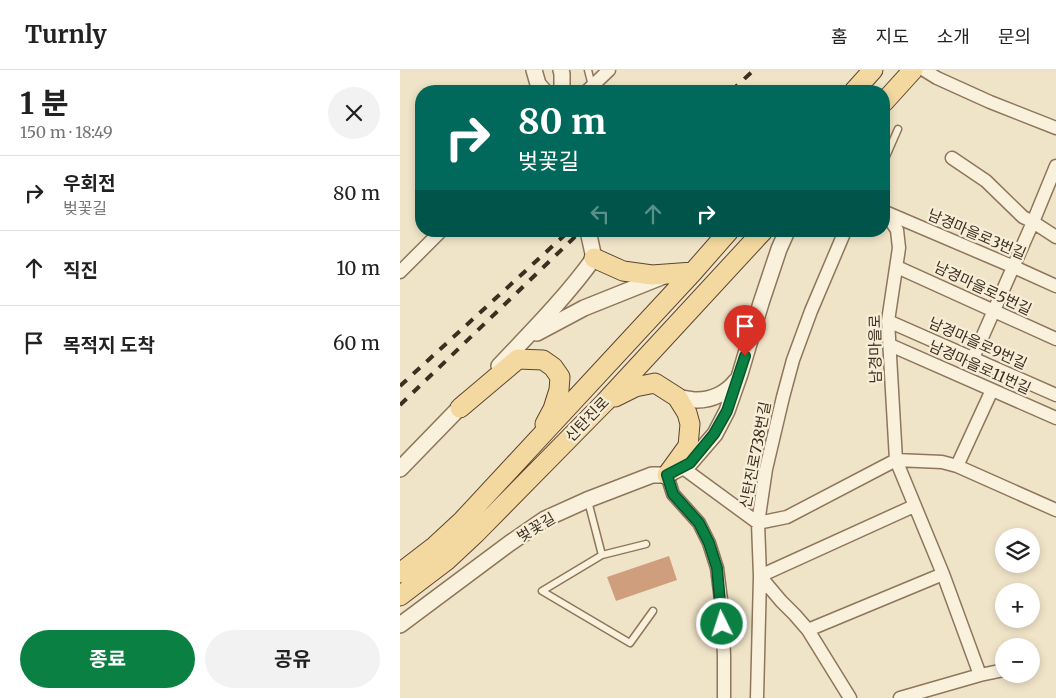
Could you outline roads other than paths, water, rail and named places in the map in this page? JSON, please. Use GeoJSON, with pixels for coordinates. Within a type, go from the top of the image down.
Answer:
{"type":"FeatureCollection","features":[{"type":"Feature","properties":{"kind":"main road"},"geometry":{"type":"LineString","coordinates":[[859,85],[873,70]]}},
{"type":"Feature","properties":{"kind":"main road"},"geometry":{"type":"LineString","coordinates":[[890,95],[913,70]]}},
{"type":"Feature","properties":{"kind":"main road","name":"신탄진로"},"geometry":{"type":"LineString","coordinates":[[400,596],[446,561],[469,527],[533,444],[724,237]]}},
{"type":"Feature","properties":{"kind":"main road","name":"신탄진로"},"geometry":{"type":"LineString","coordinates":[[400,573],[436,546],[469,527],[605,402],[757,237]]}},
{"type":"Feature","properties":{"kind":"main road"},"geometry":{"type":"LineString","coordinates":[[594,258],[623,271],[652,275],[693,272]]}},
{"type":"Feature","properties":{"kind":"main road"},"geometry":{"type":"LineString","coordinates":[[460,408],[518,359],[543,360],[553,367],[560,377],[559,390],[553,409],[533,444]]}},
{"type":"Feature","properties":{"kind":"main road"},"geometry":{"type":"LineString","coordinates":[[605,402],[635,387],[655,383],[677,397],[687,413],[690,424],[688,446],[680,469]]}},
{"type":"Feature","properties":{"kind":"street"},"geometry":{"type":"LineString","coordinates":[[534,70],[539,85]]}},
{"type":"Feature","properties":{"kind":"street"},"geometry":{"type":"LineString","coordinates":[[561,70],[562,85]]}},
{"type":"Feature","properties":{"kind":"street"},"geometry":{"type":"LineString","coordinates":[[594,85],[609,70]]}},
{"type":"Feature","properties":{"kind":"street"},"geometry":{"type":"LineString","coordinates":[[924,70],[937,78],[990,102],[1056,128]]}},
{"type":"Feature","properties":{"kind":"street"},"geometry":{"type":"LineString","coordinates":[[952,158],[986,181],[1023,217],[1056,237]]}},
{"type":"Feature","properties":{"kind":"street"},"geometry":{"type":"LineString","coordinates":[[972,358],[1014,267],[1056,166]]}},
{"type":"Feature","properties":{"kind":"street","name":"남경마을로3번길"},"geometry":{"type":"LineString","coordinates":[[890,214],[1056,286]]}},
{"type":"Feature","properties":{"kind":"street","name":"남경마을로"},"geometry":{"type":"LineString","coordinates":[[890,220],[897,230],[899,248],[888,321],[896,460],[943,574],[980,675]]}},
{"type":"Feature","properties":{"kind":"street"},"geometry":{"type":"LineString","coordinates":[[400,272],[435,237]]}},
{"type":"Feature","properties":{"kind":"street"},"geometry":{"type":"LineString","coordinates":[[400,469],[460,408],[578,280],[594,258],[589,237]]}},
{"type":"Feature","properties":{"kind":"street"},"geometry":{"type":"LineString","coordinates":[[724,698],[722,608],[717,568],[709,543],[699,523],[673,494],[680,469],[714,434],[727,411],[761,302],[785,237]]}},
{"type":"Feature","properties":{"kind":"street","name":"신탄진로738번길"},"geometry":{"type":"LineString","coordinates":[[757,698],[760,576],[758,523],[766,469],[794,360],[811,311],[843,237]]}},
{"type":"Feature","properties":{"kind":"street","name":"남경마을로5번길"},"geometry":{"type":"LineString","coordinates":[[897,267],[1056,339]]}},
{"type":"Feature","properties":{"kind":"street"},"geometry":{"type":"LineString","coordinates":[[524,340],[584,308],[669,274]]}},
{"type":"Feature","properties":{"kind":"street","name":"남경마을로9번길"},"geometry":{"type":"LineString","coordinates":[[888,321],[1056,395]]}},
{"type":"Feature","properties":{"kind":"street","name":"남경마을로11번길"},"geometry":{"type":"LineString","coordinates":[[890,345],[1056,418]]}},
{"type":"Feature","properties":{"kind":"street"},"geometry":{"type":"LineString","coordinates":[[677,397],[697,400],[716,397],[735,383],[740,374]]}},
{"type":"Feature","properties":{"kind":"street"},"geometry":{"type":"LineString","coordinates":[[957,466],[992,390]]}},
{"type":"Feature","properties":{"kind":"street"},"geometry":{"type":"LineString","coordinates":[[680,469],[758,523],[788,517],[896,460],[942,462],[957,466],[1056,510]]}},
{"type":"Feature","properties":{"kind":"street","name":"벚꽃길"},"geometry":{"type":"LineString","coordinates":[[400,625],[545,519],[587,500],[652,475],[680,469]]}},
{"type":"Feature","properties":{"kind":"street"},"geometry":{"type":"LineString","coordinates":[[850,698],[808,630],[780,601],[760,576],[914,506]]}},
{"type":"Feature","properties":{"kind":"street"},"geometry":{"type":"LineString","coordinates":[[808,630],[943,574]]}},
{"type":"Feature","properties":{"kind":"street"},"geometry":{"type":"LineString","coordinates":[[900,698],[995,672]]}},
{"type":"Feature","properties":{"kind":"lane"},"geometry":{"type":"LineString","coordinates":[[588,70],[590,85]]}},
{"type":"Feature","properties":{"kind":"lane"},"geometry":{"type":"LineString","coordinates":[[890,147],[898,129]]}},
{"type":"Feature","properties":{"kind":"lane"},"geometry":{"type":"LineString","coordinates":[[587,500],[602,555]]}},
{"type":"Feature","properties":{"kind":"lane"},"geometry":{"type":"LineString","coordinates":[[646,544],[602,555],[542,591],[630,643],[653,611]]}},
{"type":"Feature","properties":{"kind":"railway"},"geometry":{"type":"LineString","coordinates":[[738,85],[754,70]]}},
{"type":"Feature","properties":{"kind":"railway"},"geometry":{"type":"LineString","coordinates":[[400,386],[562,237]]}},
{"type":"Feature","properties":{"kind":"railway"},"geometry":{"type":"LineString","coordinates":[[400,405],[575,237]]}}]}
